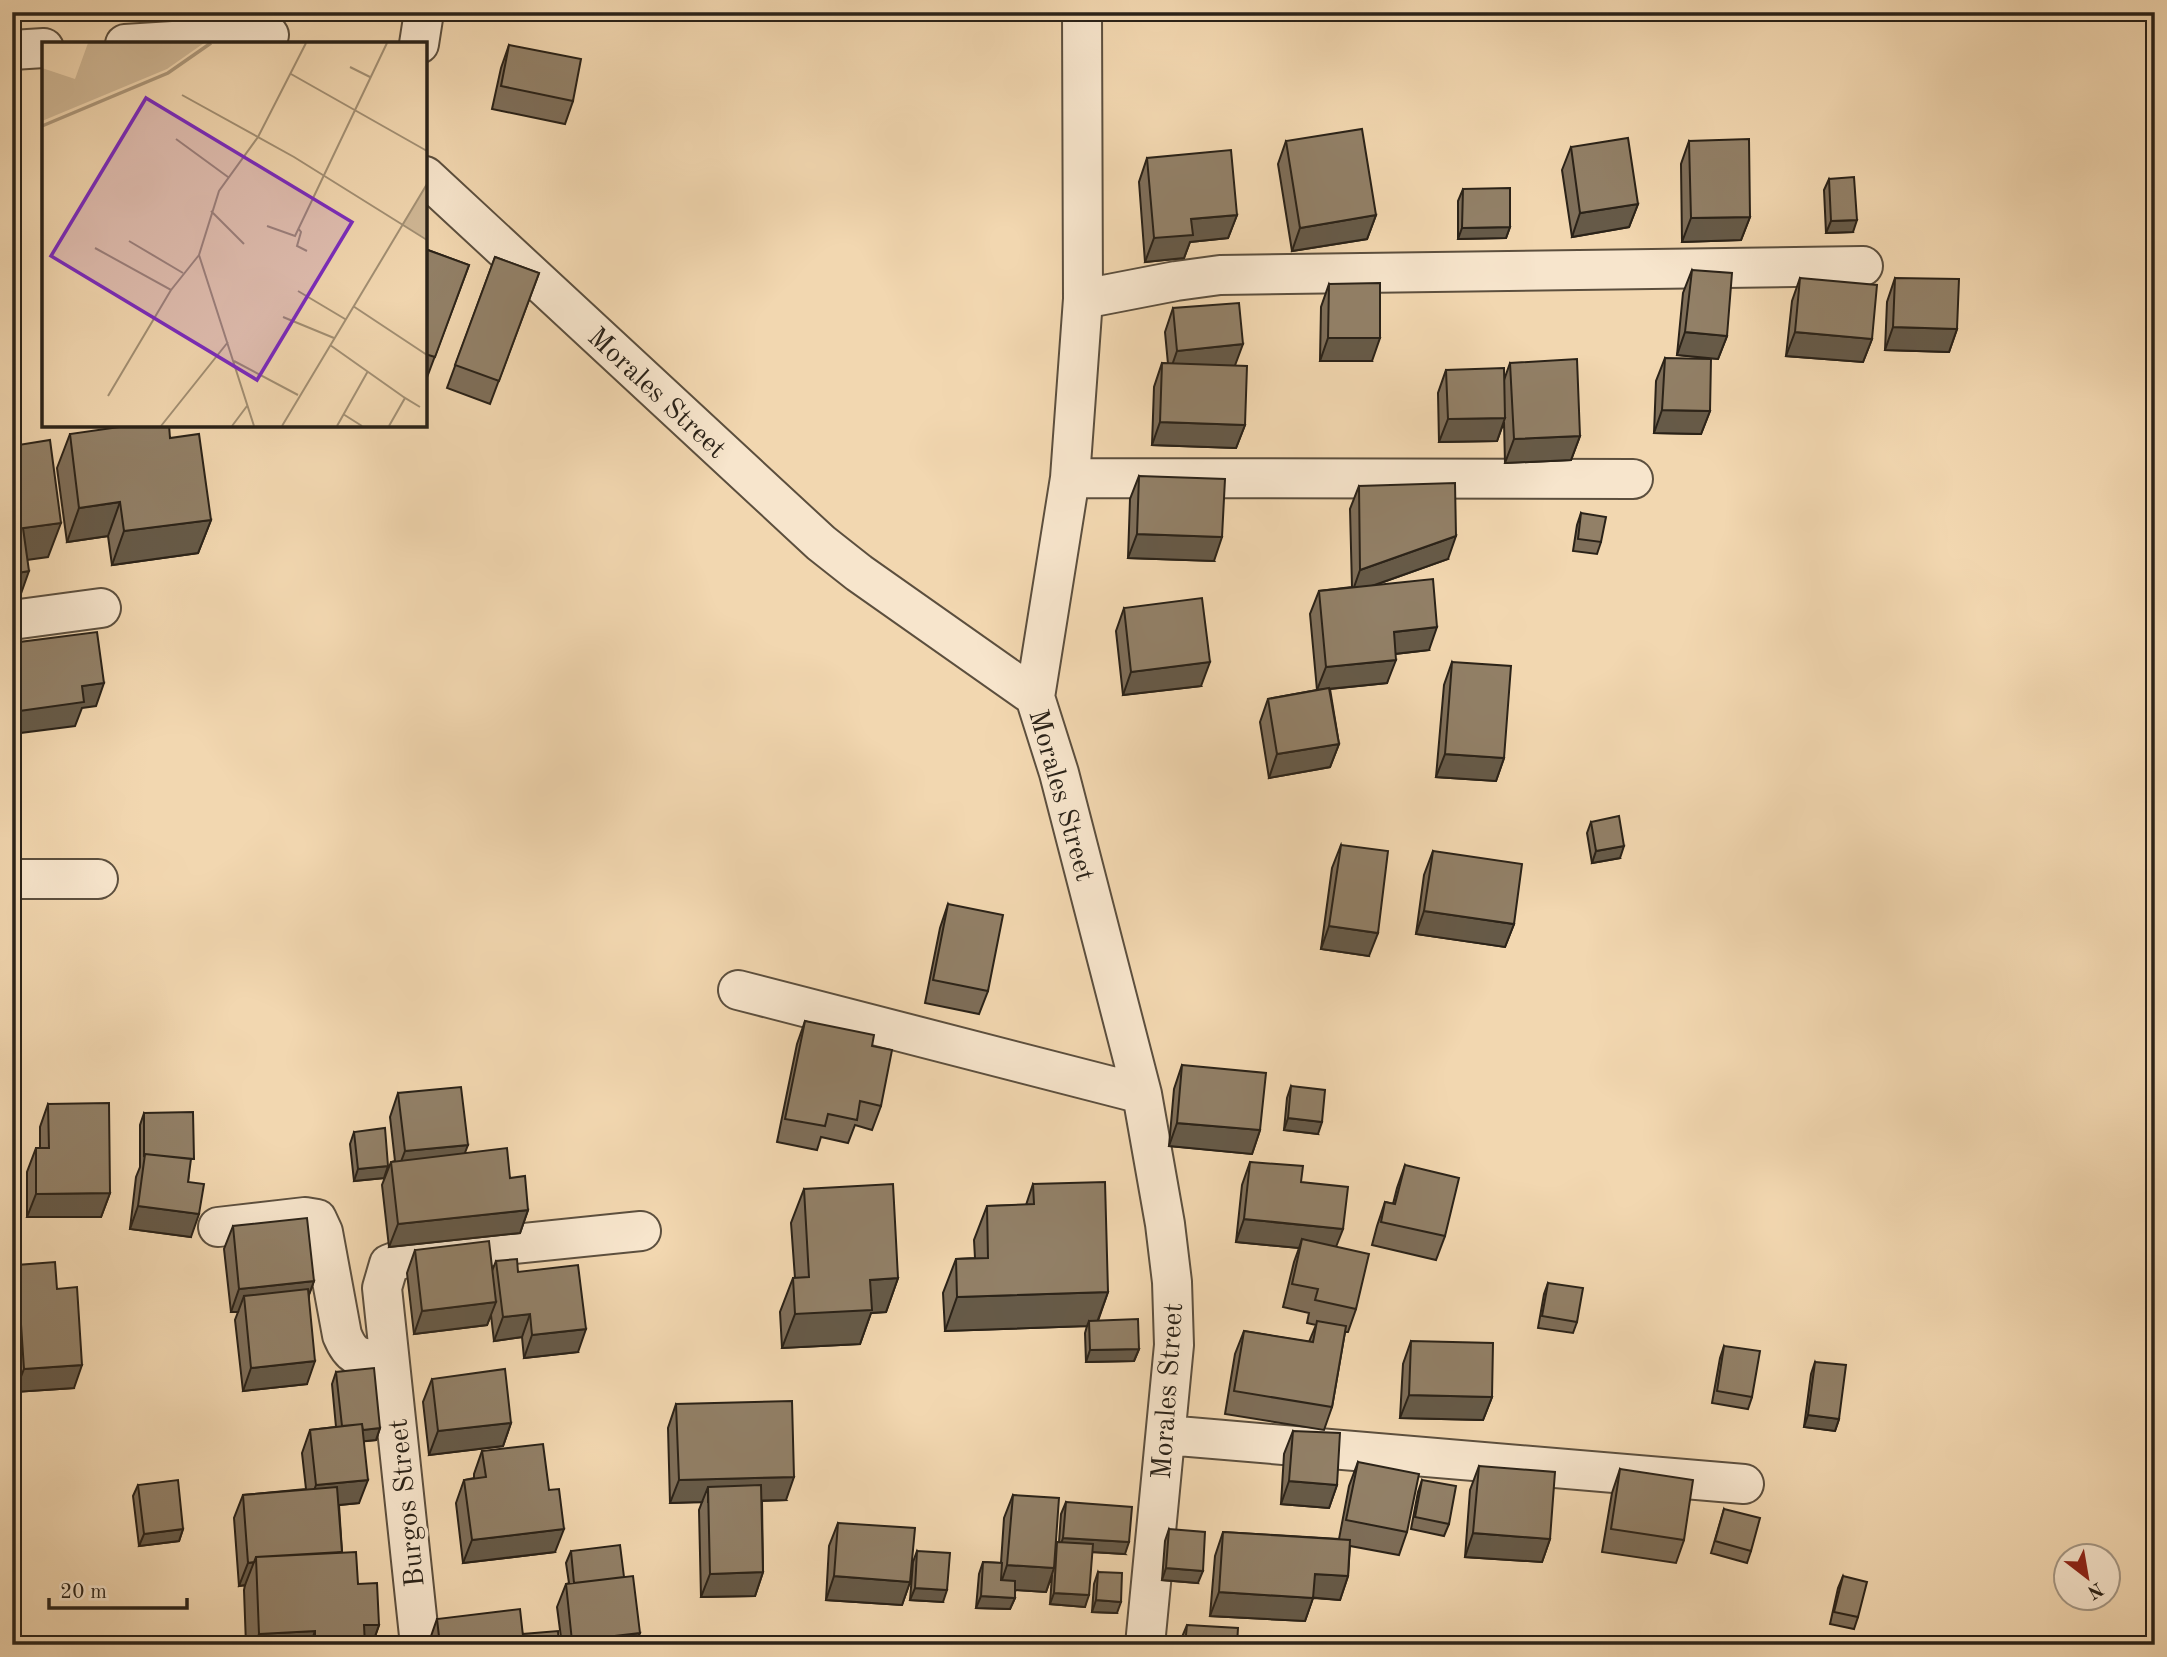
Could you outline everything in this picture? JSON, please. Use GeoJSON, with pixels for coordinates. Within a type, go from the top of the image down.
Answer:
{"type":"FeatureCollection","features":[{"type":"Feature","properties":{"kind":"street"},"geometry":{"type":"LineString","coordinates":[[419,42],[424,12]]}},
{"type":"Feature","properties":{"kind":"street"},"geometry":{"type":"LineString","coordinates":[[1035,697],[1070,478],[1083,299],[1082,12]]}},
{"type":"Feature","properties":{"kind":"street"},"geometry":{"type":"LineString","coordinates":[[145,42],[264,30]]}},
{"type":"Feature","properties":{"kind":"street"},"geometry":{"type":"LineString","coordinates":[[12,50],[42,48]]}},
{"type":"Feature","properties":{"kind":"street","name":"Morales Street"},"geometry":{"type":"LineString","coordinates":[[427,178],[821,543],[859,573],[1035,697],[1059,773],[1142,1094],[1165,1224],[1172,1282],[1174,1345],[1144,1645]]}},
{"type":"Feature","properties":{"kind":"street"},"geometry":{"type":"LineString","coordinates":[[1083,299],[1220,275],[1863,266]]}},
{"type":"Feature","properties":{"kind":"street"},"geometry":{"type":"LineString","coordinates":[[1070,478],[1633,479]]}},
{"type":"Feature","properties":{"kind":"street"},"geometry":{"type":"LineString","coordinates":[[12,620],[101,608]]}},
{"type":"Feature","properties":{"kind":"street"},"geometry":{"type":"LineString","coordinates":[[12,879],[98,879]]}},
{"type":"Feature","properties":{"kind":"street"},"geometry":{"type":"LineString","coordinates":[[738,990],[1142,1094]]}},
{"type":"Feature","properties":{"kind":"street"},"geometry":{"type":"LineString","coordinates":[[218,1227],[305,1217],[317,1219],[323,1232],[342,1335],[347,1348],[354,1356],[389,1361]]}},
{"type":"Feature","properties":{"kind":"street","name":"Burgos Street"},"geometry":{"type":"LineString","coordinates":[[420,1645],[382,1288],[388,1264],[415,1254],[641,1231]]}},
{"type":"Feature","properties":{"kind":"street"},"geometry":{"type":"LineString","coordinates":[[1166,1435],[1744,1484]]}},
{"type":"Feature","properties":{"kind":"building"},"geometry":{"type":"Polygon","coordinates":[[[509,45],[581,59],[573,101],[501,86],[509,45]]]}},
{"type":"Feature","properties":{"kind":"building"},"geometry":{"type":"Polygon","coordinates":[[[1362,129],[1376,215],[1300,228],[1286,141],[1362,129]]]}},
{"type":"Feature","properties":{"kind":"building"},"geometry":{"type":"Polygon","coordinates":[[[1628,138],[1638,204],[1580,213],[1571,147],[1628,138]]]}},
{"type":"Feature","properties":{"kind":"building"},"geometry":{"type":"Polygon","coordinates":[[[1749,139],[1750,217],[1691,218],[1689,141],[1749,139]]]}},
{"type":"Feature","properties":{"kind":"building"},"geometry":{"type":"Polygon","coordinates":[[[1231,150],[1237,215],[1191,219],[1193,235],[1154,238],[1147,158],[1231,150]]]}},
{"type":"Feature","properties":{"kind":"building"},"geometry":{"type":"Polygon","coordinates":[[[1854,177],[1857,220],[1831,221],[1829,179],[1854,177]]]}},
{"type":"Feature","properties":{"kind":"building"},"geometry":{"type":"Polygon","coordinates":[[[1510,188],[1510,227],[1462,228],[1463,189],[1510,188]]]}},
{"type":"Feature","properties":{"kind":"building"},"geometry":{"type":"Polygon","coordinates":[[[427,250],[469,265],[435,357],[427,355],[427,250]]]}},
{"type":"Feature","properties":{"kind":"building"},"geometry":{"type":"Polygon","coordinates":[[[495,257],[539,273],[499,381],[455,365],[495,257]]]}},
{"type":"Feature","properties":{"kind":"building"},"geometry":{"type":"Polygon","coordinates":[[[1692,270],[1732,273],[1727,336],[1685,332],[1692,270]]]}},
{"type":"Feature","properties":{"kind":"building"},"geometry":{"type":"Polygon","coordinates":[[[1800,278],[1877,285],[1872,339],[1795,332],[1800,278]]]}},
{"type":"Feature","properties":{"kind":"building"},"geometry":{"type":"Polygon","coordinates":[[[1895,278],[1959,279],[1957,329],[1893,327],[1895,278]]]}},
{"type":"Feature","properties":{"kind":"building"},"geometry":{"type":"Polygon","coordinates":[[[1380,283],[1380,338],[1328,338],[1329,284],[1380,283]]]}},
{"type":"Feature","properties":{"kind":"building"},"geometry":{"type":"Polygon","coordinates":[[[1239,303],[1243,344],[1177,351],[1173,308],[1239,303]]]}},
{"type":"Feature","properties":{"kind":"building"},"geometry":{"type":"Polygon","coordinates":[[[1665,358],[1711,359],[1710,411],[1662,410],[1665,358]]]}},
{"type":"Feature","properties":{"kind":"building"},"geometry":{"type":"Polygon","coordinates":[[[1577,359],[1580,436],[1514,439],[1510,363],[1577,359]]]}},
{"type":"Feature","properties":{"kind":"building"},"geometry":{"type":"Polygon","coordinates":[[[1162,363],[1247,366],[1245,425],[1160,422],[1162,363]]]}},
{"type":"Feature","properties":{"kind":"building"},"geometry":{"type":"Polygon","coordinates":[[[1504,368],[1505,418],[1448,419],[1446,370],[1504,368]]]}},
{"type":"Feature","properties":{"kind":"building"},"geometry":{"type":"Polygon","coordinates":[[[119,427],[169,427],[170,438],[199,434],[211,520],[124,531],[120,502],[79,508],[70,434],[119,427]]]}},
{"type":"Feature","properties":{"kind":"building"},"geometry":{"type":"Polygon","coordinates":[[[50,440],[61,523],[23,528],[29,571],[12,574],[12,446],[50,440]]]}},
{"type":"Feature","properties":{"kind":"building"},"geometry":{"type":"Polygon","coordinates":[[[1139,476],[1225,479],[1222,537],[1137,534],[1139,476]]]}},
{"type":"Feature","properties":{"kind":"building"},"geometry":{"type":"Polygon","coordinates":[[[1455,483],[1456,536],[1360,570],[1359,486],[1455,483]]]}},
{"type":"Feature","properties":{"kind":"building"},"geometry":{"type":"Polygon","coordinates":[[[1581,513],[1606,517],[1601,542],[1578,539],[1581,513]]]}},
{"type":"Feature","properties":{"kind":"building"},"geometry":{"type":"Polygon","coordinates":[[[1433,579],[1437,627],[1394,632],[1396,660],[1326,667],[1319,591],[1433,579]]]}},
{"type":"Feature","properties":{"kind":"building"},"geometry":{"type":"Polygon","coordinates":[[[1202,598],[1210,662],[1131,672],[1124,608],[1202,598]]]}},
{"type":"Feature","properties":{"kind":"building"},"geometry":{"type":"Polygon","coordinates":[[[97,632],[104,683],[82,686],[84,702],[12,712],[12,643],[97,632]]]}},
{"type":"Feature","properties":{"kind":"building"},"geometry":{"type":"Polygon","coordinates":[[[1452,662],[1511,666],[1504,758],[1445,754],[1452,662]]]}},
{"type":"Feature","properties":{"kind":"building"},"geometry":{"type":"Polygon","coordinates":[[[1329,688],[1339,744],[1277,754],[1268,699],[1329,688]]]}},
{"type":"Feature","properties":{"kind":"building"},"geometry":{"type":"Polygon","coordinates":[[[1619,816],[1624,846],[1596,851],[1591,822],[1619,816]]]}},
{"type":"Feature","properties":{"kind":"building"},"geometry":{"type":"Polygon","coordinates":[[[1341,845],[1388,851],[1378,933],[1329,926],[1341,845]]]}},
{"type":"Feature","properties":{"kind":"building"},"geometry":{"type":"Polygon","coordinates":[[[1433,851],[1522,864],[1514,924],[1424,911],[1433,851]]]}},
{"type":"Feature","properties":{"kind":"building"},"geometry":{"type":"Polygon","coordinates":[[[948,904],[1003,915],[988,991],[933,980],[948,904]]]}},
{"type":"Feature","properties":{"kind":"building"},"geometry":{"type":"Polygon","coordinates":[[[805,1021],[874,1035],[872,1046],[892,1050],[881,1106],[860,1101],[857,1120],[828,1114],[825,1126],[785,1119],[805,1021]]]}},
{"type":"Feature","properties":{"kind":"building"},"geometry":{"type":"Polygon","coordinates":[[[1182,1065],[1266,1073],[1260,1130],[1177,1123],[1182,1065]]]}},
{"type":"Feature","properties":{"kind":"building"},"geometry":{"type":"Polygon","coordinates":[[[1291,1086],[1325,1090],[1322,1122],[1288,1118],[1291,1086]]]}},
{"type":"Feature","properties":{"kind":"building"},"geometry":{"type":"Polygon","coordinates":[[[461,1087],[468,1145],[405,1151],[398,1093],[461,1087]]]}},
{"type":"Feature","properties":{"kind":"building"},"geometry":{"type":"Polygon","coordinates":[[[109,1103],[110,1193],[36,1194],[36,1148],[49,1148],[48,1104],[109,1103]]]}},
{"type":"Feature","properties":{"kind":"building"},"geometry":{"type":"Polygon","coordinates":[[[193,1112],[194,1159],[144,1155],[144,1113],[193,1112]]]}},
{"type":"Feature","properties":{"kind":"building"},"geometry":{"type":"Polygon","coordinates":[[[385,1128],[388,1166],[358,1169],[354,1132],[385,1128]]]}},
{"type":"Feature","properties":{"kind":"building"},"geometry":{"type":"Polygon","coordinates":[[[507,1148],[510,1178],[525,1176],[528,1210],[398,1224],[391,1162],[507,1148]]]}},
{"type":"Feature","properties":{"kind":"building"},"geometry":{"type":"Polygon","coordinates":[[[145,1154],[191,1159],[188,1182],[204,1184],[199,1214],[138,1206],[145,1154]]]}},
{"type":"Feature","properties":{"kind":"building"},"geometry":{"type":"Polygon","coordinates":[[[1250,1162],[1303,1166],[1301,1182],[1348,1187],[1343,1229],[1244,1219],[1250,1162]]]}},
{"type":"Feature","properties":{"kind":"building"},"geometry":{"type":"Polygon","coordinates":[[[1405,1165],[1459,1178],[1445,1236],[1381,1222],[1385,1202],[1395,1204],[1405,1165]]]}},
{"type":"Feature","properties":{"kind":"building"},"geometry":{"type":"Polygon","coordinates":[[[1105,1182],[1108,1292],[957,1297],[956,1259],[988,1258],[987,1206],[1034,1204],[1033,1184],[1105,1182]]]}},
{"type":"Feature","properties":{"kind":"building"},"geometry":{"type":"Polygon","coordinates":[[[893,1184],[898,1278],[870,1280],[872,1310],[795,1314],[793,1278],[809,1277],[804,1189],[893,1184]]]}},
{"type":"Feature","properties":{"kind":"building"},"geometry":{"type":"Polygon","coordinates":[[[307,1218],[314,1281],[239,1289],[233,1226],[307,1218]]]}},
{"type":"Feature","properties":{"kind":"building"},"geometry":{"type":"Polygon","coordinates":[[[1302,1239],[1369,1254],[1356,1309],[1315,1300],[1318,1289],[1292,1284],[1302,1239]]]}},
{"type":"Feature","properties":{"kind":"building"},"geometry":{"type":"Polygon","coordinates":[[[489,1241],[496,1302],[422,1311],[415,1250],[489,1241]]]}},
{"type":"Feature","properties":{"kind":"building"},"geometry":{"type":"Polygon","coordinates":[[[517,1259],[518,1272],[578,1265],[586,1329],[532,1335],[530,1314],[503,1317],[496,1261],[517,1259]]]}},
{"type":"Feature","properties":{"kind":"building"},"geometry":{"type":"Polygon","coordinates":[[[55,1262],[57,1289],[77,1287],[82,1365],[24,1369],[17,1265],[55,1262]]]}},
{"type":"Feature","properties":{"kind":"building"},"geometry":{"type":"Polygon","coordinates":[[[1548,1283],[1583,1288],[1577,1322],[1542,1316],[1548,1283]]]}},
{"type":"Feature","properties":{"kind":"building"},"geometry":{"type":"Polygon","coordinates":[[[308,1289],[315,1361],[251,1368],[244,1296],[308,1289]]]}},
{"type":"Feature","properties":{"kind":"building"},"geometry":{"type":"Polygon","coordinates":[[[1138,1319],[1139,1349],[1090,1350],[1089,1321],[1138,1319]]]}},
{"type":"Feature","properties":{"kind":"building"},"geometry":{"type":"Polygon","coordinates":[[[1317,1321],[1346,1326],[1332,1407],[1234,1391],[1244,1331],[1313,1342],[1317,1321]]]}},
{"type":"Feature","properties":{"kind":"building"},"geometry":{"type":"Polygon","coordinates":[[[1411,1341],[1493,1343],[1492,1397],[1409,1395],[1411,1341]]]}},
{"type":"Feature","properties":{"kind":"building"},"geometry":{"type":"Polygon","coordinates":[[[1724,1346],[1760,1351],[1752,1397],[1717,1391],[1724,1346]]]}},
{"type":"Feature","properties":{"kind":"building"},"geometry":{"type":"Polygon","coordinates":[[[1815,1362],[1846,1365],[1839,1419],[1808,1415],[1815,1362]]]}},
{"type":"Feature","properties":{"kind":"building"},"geometry":{"type":"Polygon","coordinates":[[[374,1368],[380,1428],[363,1430],[362,1424],[342,1426],[336,1372],[374,1368]]]}},
{"type":"Feature","properties":{"kind":"building"},"geometry":{"type":"Polygon","coordinates":[[[505,1369],[511,1423],[438,1431],[432,1379],[505,1369]]]}},
{"type":"Feature","properties":{"kind":"building"},"geometry":{"type":"Polygon","coordinates":[[[792,1401],[794,1477],[679,1480],[676,1404],[792,1401]]]}},
{"type":"Feature","properties":{"kind":"building"},"geometry":{"type":"Polygon","coordinates":[[[362,1424],[368,1480],[316,1485],[310,1430],[362,1424]]]}},
{"type":"Feature","properties":{"kind":"building"},"geometry":{"type":"Polygon","coordinates":[[[1293,1431],[1340,1433],[1337,1485],[1289,1481],[1293,1431]]]}},
{"type":"Feature","properties":{"kind":"building"},"geometry":{"type":"Polygon","coordinates":[[[543,1444],[549,1490],[559,1489],[564,1529],[472,1540],[464,1480],[486,1477],[482,1451],[543,1444]]]}},
{"type":"Feature","properties":{"kind":"building"},"geometry":{"type":"Polygon","coordinates":[[[1358,1462],[1419,1474],[1407,1532],[1346,1520],[1358,1462]]]}},
{"type":"Feature","properties":{"kind":"building"},"geometry":{"type":"Polygon","coordinates":[[[1479,1466],[1555,1472],[1550,1539],[1473,1533],[1479,1466]]]}},
{"type":"Feature","properties":{"kind":"building"},"geometry":{"type":"Polygon","coordinates":[[[1620,1469],[1693,1480],[1684,1540],[1611,1529],[1620,1469]]]}},
{"type":"Feature","properties":{"kind":"building"},"geometry":{"type":"Polygon","coordinates":[[[178,1480],[183,1529],[144,1534],[138,1485],[178,1480]]]}},
{"type":"Feature","properties":{"kind":"building"},"geometry":{"type":"Polygon","coordinates":[[[1422,1480],[1456,1486],[1449,1524],[1415,1517],[1422,1480]]]}},
{"type":"Feature","properties":{"kind":"building"},"geometry":{"type":"Polygon","coordinates":[[[761,1485],[763,1572],[710,1574],[708,1487],[761,1485]]]}},
{"type":"Feature","properties":{"kind":"building"},"geometry":{"type":"Polygon","coordinates":[[[337,1487],[342,1552],[256,1557],[254,1562],[248,1563],[243,1495],[337,1487]]]}},
{"type":"Feature","properties":{"kind":"building"},"geometry":{"type":"Polygon","coordinates":[[[1013,1495],[1059,1498],[1054,1568],[1007,1565],[1013,1495]]]}},
{"type":"Feature","properties":{"kind":"building"},"geometry":{"type":"Polygon","coordinates":[[[1066,1502],[1132,1507],[1129,1542],[1063,1538],[1066,1502]]]}},
{"type":"Feature","properties":{"kind":"building"},"geometry":{"type":"Polygon","coordinates":[[[1724,1509],[1760,1518],[1751,1551],[1715,1541],[1724,1509]]]}},
{"type":"Feature","properties":{"kind":"building"},"geometry":{"type":"Polygon","coordinates":[[[838,1523],[915,1528],[910,1582],[834,1576],[838,1523]]]}},
{"type":"Feature","properties":{"kind":"building"},"geometry":{"type":"Polygon","coordinates":[[[1169,1529],[1205,1532],[1203,1571],[1166,1568],[1169,1529]]]}},
{"type":"Feature","properties":{"kind":"building"},"geometry":{"type":"Polygon","coordinates":[[[1223,1532],[1350,1540],[1348,1576],[1315,1574],[1313,1598],[1219,1592],[1223,1532]]]}},
{"type":"Feature","properties":{"kind":"building"},"geometry":{"type":"Polygon","coordinates":[[[1057,1542],[1093,1544],[1089,1595],[1054,1593],[1057,1542]]]}},
{"type":"Feature","properties":{"kind":"building"},"geometry":{"type":"Polygon","coordinates":[[[620,1545],[624,1577],[574,1583],[571,1551],[620,1545]]]}},
{"type":"Feature","properties":{"kind":"building"},"geometry":{"type":"Polygon","coordinates":[[[917,1551],[950,1553],[947,1590],[915,1588],[917,1551]]]}},
{"type":"Feature","properties":{"kind":"building"},"geometry":{"type":"Polygon","coordinates":[[[356,1552],[358,1584],[377,1583],[379,1625],[364,1625],[365,1645],[315,1645],[315,1631],[259,1634],[256,1557],[356,1552]]]}},
{"type":"Feature","properties":{"kind":"building"},"geometry":{"type":"Polygon","coordinates":[[[983,1562],[1002,1563],[1001,1580],[1015,1581],[1015,1598],[981,1596],[983,1562]]]}},
{"type":"Feature","properties":{"kind":"building"},"geometry":{"type":"Polygon","coordinates":[[[1098,1572],[1122,1573],[1121,1602],[1096,1600],[1098,1572]]]}},
{"type":"Feature","properties":{"kind":"building"},"geometry":{"type":"Polygon","coordinates":[[[633,1576],[640,1633],[572,1641],[566,1584],[633,1576]]]}},
{"type":"Feature","properties":{"kind":"building"},"geometry":{"type":"Polygon","coordinates":[[[1843,1576],[1867,1582],[1858,1617],[1834,1612],[1843,1576]]]}},
{"type":"Feature","properties":{"kind":"building"},"geometry":{"type":"Polygon","coordinates":[[[520,1609],[524,1645],[440,1645],[437,1619],[520,1609]]]}},
{"type":"Feature","properties":{"kind":"building"},"geometry":{"type":"Polygon","coordinates":[[[1187,1625],[1238,1628],[1237,1645],[1185,1645],[1187,1625]]]}},
{"type":"Feature","properties":{"kind":"building"},"geometry":{"type":"Polygon","coordinates":[[[558,1631],[559,1645],[524,1645],[523,1634],[558,1631]]]}}]}
